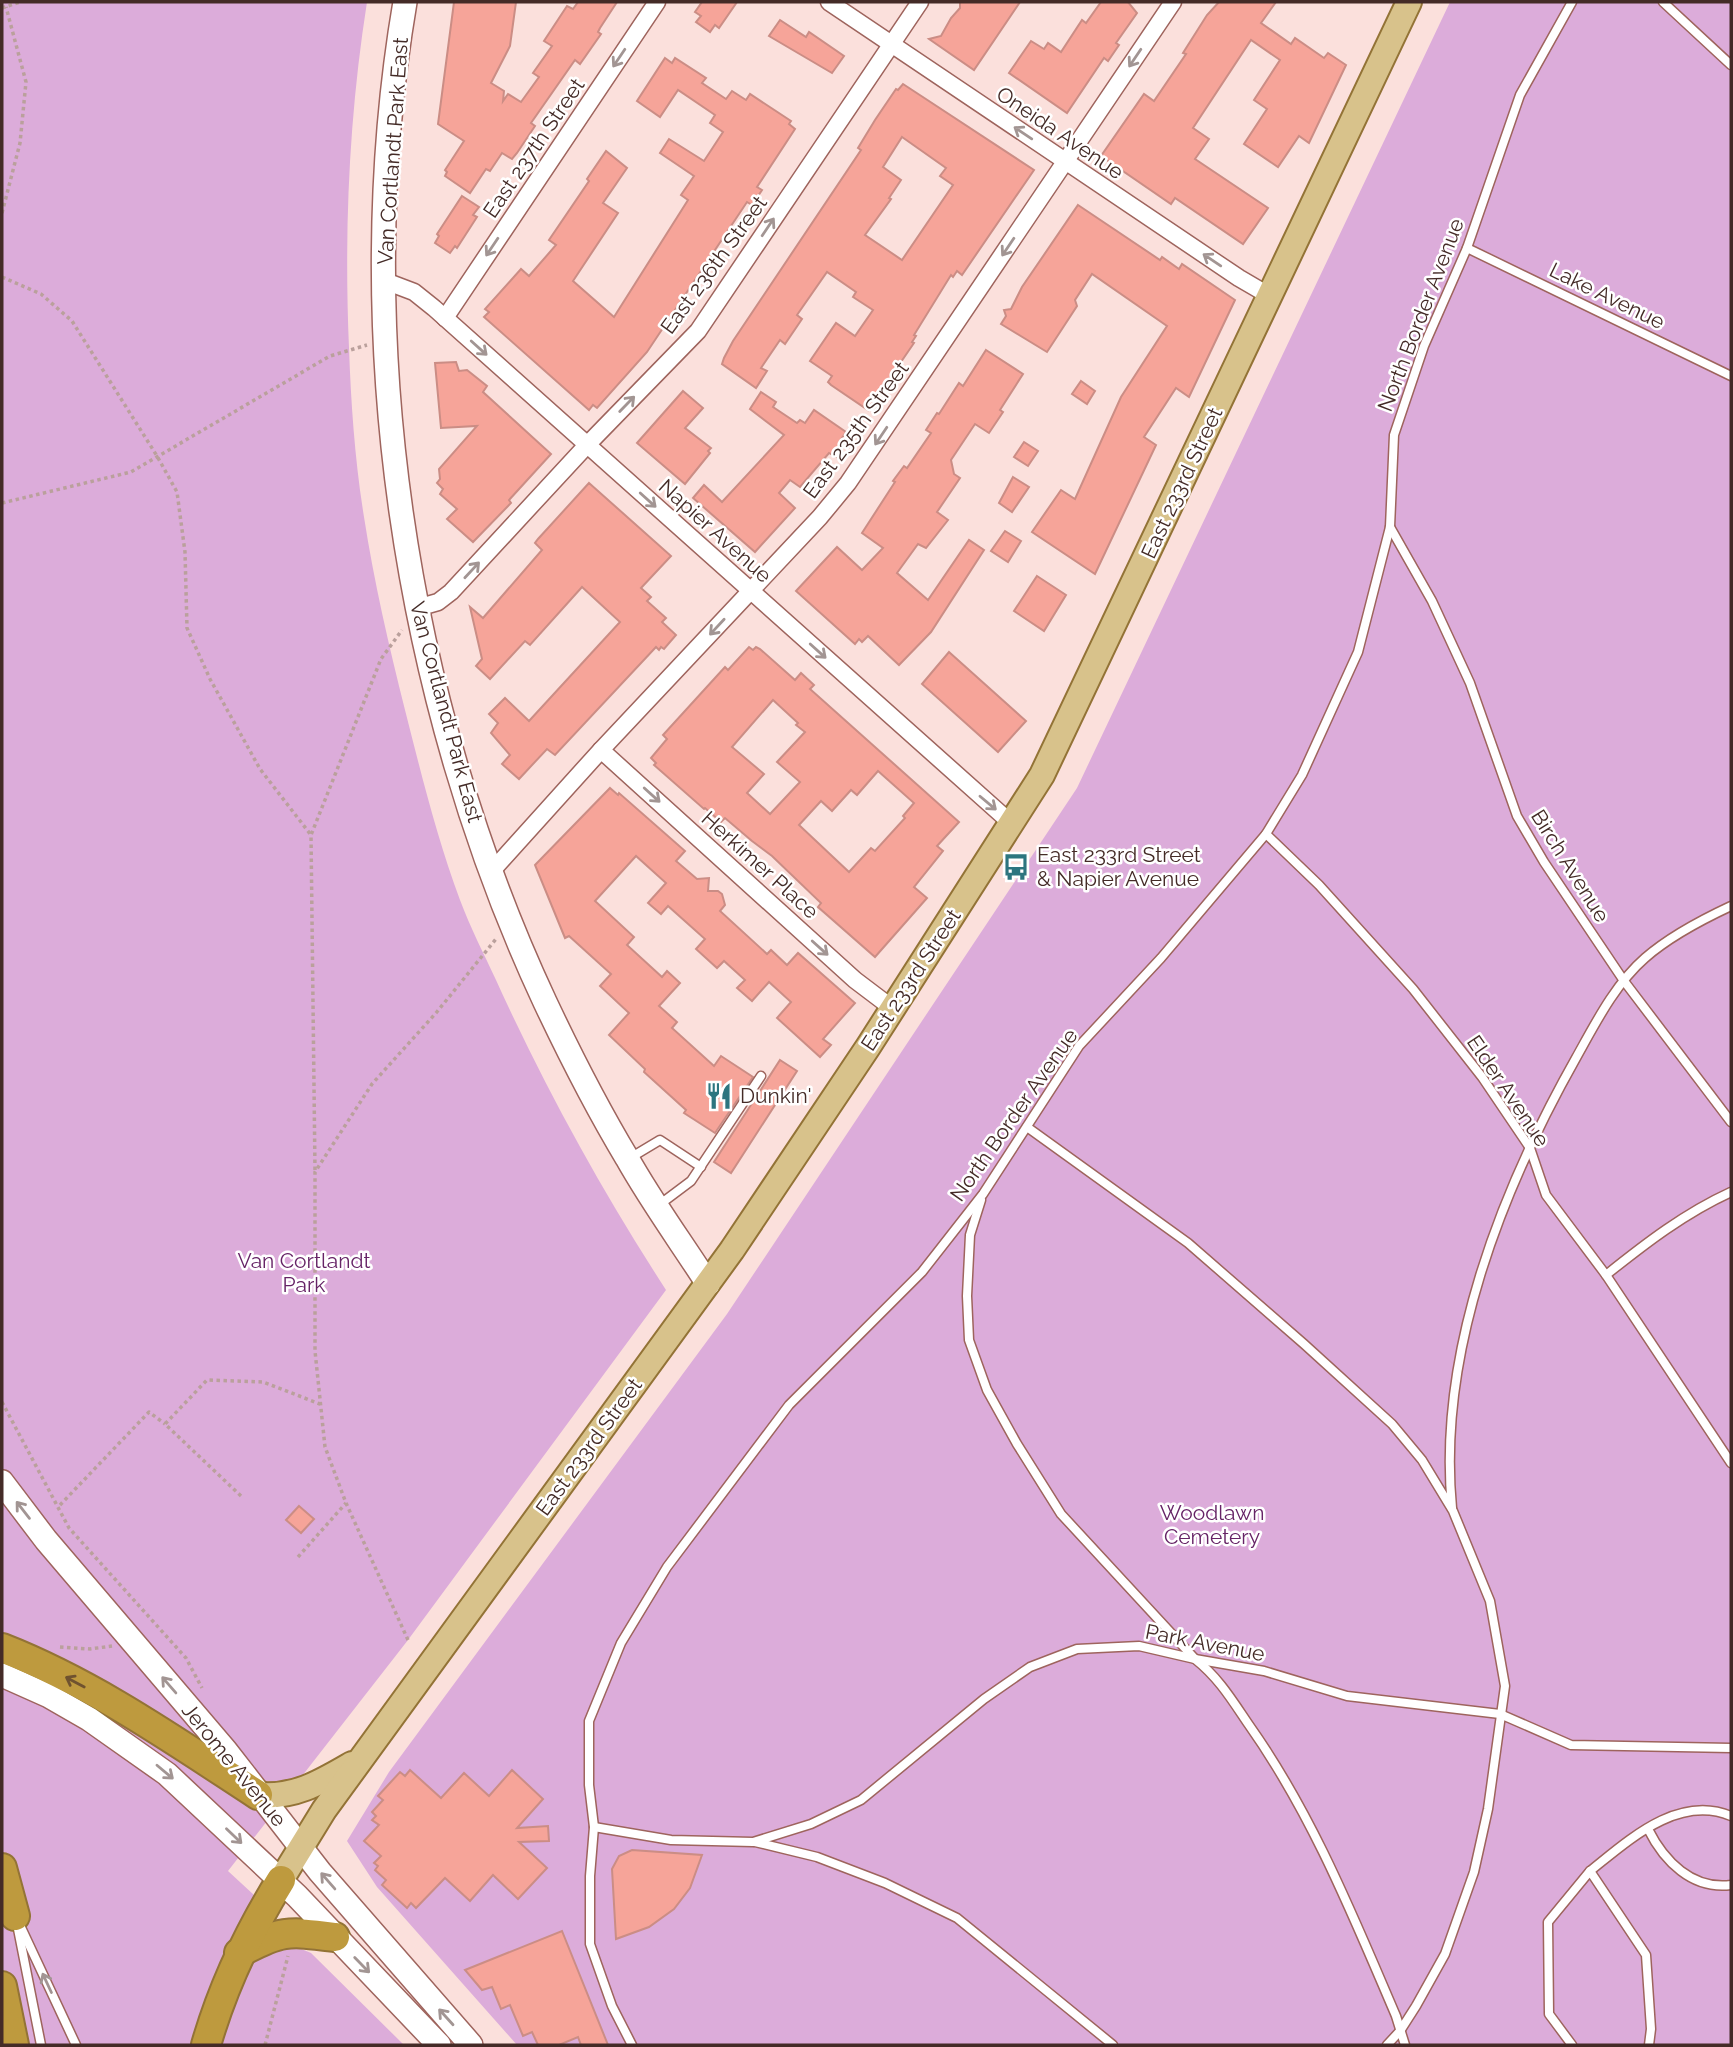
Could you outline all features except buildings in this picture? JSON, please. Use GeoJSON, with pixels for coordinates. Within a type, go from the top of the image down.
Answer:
{"type":"FeatureCollection","features":[{"type":"Feature","properties":{"kind":"highway"},"geometry":{"type":"LineString","coordinates":[[2,1648],[115,1703],[258,1795]]}},
{"type":"Feature","properties":{"kind":"highway"},"geometry":{"type":"LineString","coordinates":[[2,1868],[15,1916]]}},
{"type":"Feature","properties":{"kind":"highway"},"geometry":{"type":"LineString","coordinates":[[206,2045],[222,1994],[239,1953],[281,1880]]}},
{"type":"Feature","properties":{"kind":"highway"},"geometry":{"type":"LineString","coordinates":[[239,1953],[280,1934],[335,1937]]}},
{"type":"Feature","properties":{"kind":"highway"},"geometry":{"type":"LineString","coordinates":[[2,1986],[14,2045]]}},
{"type":"Feature","properties":{"kind":"main road","name":"East 233rd Street"},"geometry":{"type":"LineString","coordinates":[[281,1880],[324,1810],[708,1284],[789,1166],[1012,823],[1056,749],[1409,2]]}},
{"type":"Feature","properties":{"kind":"main road"},"geometry":{"type":"LineString","coordinates":[[258,1795],[286,1795],[307,1789],[362,1758]]}},
{"type":"Feature","properties":{"kind":"street","name":"Van Cortlandt Park East"},"geometry":{"type":"LineString","coordinates":[[405,2],[391,106],[386,189],[386,340],[397,474],[417,608],[441,710],[491,872],[556,1024],[628,1160],[708,1284]]}},
{"type":"Feature","properties":{"kind":"street","name":"East 237th Street"},"geometry":{"type":"LineString","coordinates":[[445,318],[657,2]]}},
{"type":"Feature","properties":{"kind":"street","name":"Oneida Avenue"},"geometry":{"type":"LineString","coordinates":[[829,2],[1239,278],[1270,296]]}},
{"type":"Feature","properties":{"kind":"street","name":"East 236th Street"},"geometry":{"type":"LineString","coordinates":[[417,608],[438,602],[451,593],[587,445],[698,331],[920,2]]}},
{"type":"Feature","properties":{"kind":"street","name":"East 235th Street"},"geometry":{"type":"LineString","coordinates":[[491,872],[601,750],[820,517],[854,475],[1173,2]]}},
{"type":"Feature","properties":{"kind":"street","name":"Napier Avenue"},"geometry":{"type":"LineString","coordinates":[[385,281],[414,292],[445,318],[1012,823]]}},
{"type":"Feature","properties":{"kind":"street","name":"Herkimer Place"},"geometry":{"type":"LineString","coordinates":[[601,750],[855,980],[892,1008]]}},
{"type":"Feature","properties":{"kind":"street","name":"Jerome Avenue"},"geometry":{"type":"LineString","coordinates":[[2,1482],[46,1540],[226,1751],[300,1848],[471,2045]]}},
{"type":"Feature","properties":{"kind":"street","name":"Jerome Avenue"},"geometry":{"type":"LineString","coordinates":[[2,1675],[69,1707],[149,1759],[195,1798],[281,1880],[439,2045]]}},
{"type":"Feature","properties":{"kind":"lane","name":"North Border Avenue"},"geometry":{"type":"LineString","coordinates":[[632,2045],[612,2006],[590,1944],[590,1876],[594,1827],[589,1785],[589,1721],[621,1643],[667,1567],[789,1405],[922,1272],[983,1194],[1079,1046],[1161,958],[1266,834],[1302,775],[1358,652],[1390,527],[1394,435],[1424,346],[1467,248],[1520,95],[1572,2]]}},
{"type":"Feature","properties":{"kind":"lane"},"geometry":{"type":"LineString","coordinates":[[1663,2],[1731,65]]}},
{"type":"Feature","properties":{"kind":"lane","name":"Lake Avenue"},"geometry":{"type":"LineString","coordinates":[[1467,248],[1731,376]]}},
{"type":"Feature","properties":{"kind":"lane","name":"Birch Avenue"},"geometry":{"type":"LineString","coordinates":[[1390,527],[1432,601],[1470,683],[1517,816],[1544,862],[1624,981],[1731,1122]]}},
{"type":"Feature","properties":{"kind":"lane","name":"Elder Avenue"},"geometry":{"type":"LineString","coordinates":[[1266,834],[1319,885],[1413,989],[1482,1077],[1530,1148],[1546,1195],[1606,1275],[1731,1463]]}},
{"type":"Feature","properties":{"kind":"lane"},"geometry":{"type":"LineString","coordinates":[[1453,1511],[1449,1474],[1460,1356],[1472,1305],[1494,1235],[1530,1148],[1575,1059],[1624,981],[1645,958],[1696,922],[1731,906]]}},
{"type":"Feature","properties":{"kind":"lane"},"geometry":{"type":"LineString","coordinates":[[657,1207],[691,1181],[761,1076]]}},
{"type":"Feature","properties":{"kind":"lane"},"geometry":{"type":"LineString","coordinates":[[1027,1127],[1188,1243],[1304,1343],[1392,1424],[1422,1460],[1453,1511],[1490,1601],[1505,1686],[1488,1809],[1474,1872],[1445,1954],[1400,2031],[1387,2045]]}},
{"type":"Feature","properties":{"kind":"lane"},"geometry":{"type":"LineString","coordinates":[[628,1160],[660,1140],[701,1167]]}},
{"type":"Feature","properties":{"kind":"lane"},"geometry":{"type":"LineString","coordinates":[[1606,1275],[1655,1236],[1700,1206],[1731,1192]]}},
{"type":"Feature","properties":{"kind":"lane"},"geometry":{"type":"LineString","coordinates":[[983,1194],[970,1235],[967,1296],[970,1340],[987,1390],[1060,1514],[1195,1659],[1215,1675],[1270,1754],[1319,1841],[1396,2016],[1405,2045]]}},
{"type":"Feature","properties":{"kind":"lane","name":"Park Avenue"},"geometry":{"type":"LineString","coordinates":[[594,1827],[671,1840],[752,1842],[811,1824],[861,1800],[984,1699],[1030,1667],[1077,1649],[1139,1646],[1264,1671],[1347,1696],[1500,1714],[1571,1745],[1731,1748]]}},
{"type":"Feature","properties":{"kind":"lane"},"geometry":{"type":"LineString","coordinates":[[1572,2045],[1549,2014],[1548,1922],[1590,1871],[1648,1829],[1674,1815],[1697,1809],[1720,1811],[1731,1816]]}},
{"type":"Feature","properties":{"kind":"lane"},"geometry":{"type":"LineString","coordinates":[[1648,1829],[1658,1849],[1681,1871],[1696,1881],[1721,1886],[1731,1885]]}},
{"type":"Feature","properties":{"kind":"lane"},"geometry":{"type":"LineString","coordinates":[[752,1842],[817,1857],[885,1883],[957,1918],[1113,2045]]}},
{"type":"Feature","properties":{"kind":"lane"},"geometry":{"type":"LineString","coordinates":[[1590,1871],[1646,1955],[1650,2045]]}},
{"type":"Feature","properties":{"kind":"lane"},"geometry":{"type":"LineString","coordinates":[[15,1916],[41,2045]]}},
{"type":"Feature","properties":{"kind":"lane"},"geometry":{"type":"LineString","coordinates":[[15,1916],[76,2045]]}},
{"type":"Feature","properties":{"kind":"path"},"geometry":{"type":"LineString","coordinates":[[2,213],[20,143],[26,82],[4,8],[20,2]]}},
{"type":"Feature","properties":{"kind":"path"},"geometry":{"type":"LineString","coordinates":[[2,277],[41,294],[72,321],[177,492],[185,552],[187,628],[210,679],[260,769],[311,835]]}},
{"type":"Feature","properties":{"kind":"path"},"geometry":{"type":"LineString","coordinates":[[2,503],[131,472],[330,356],[386,340]]}},
{"type":"Feature","properties":{"kind":"path"},"geometry":{"type":"LineString","coordinates":[[408,1640],[346,1503],[325,1447],[315,1351],[311,835],[381,659],[417,608]]}},
{"type":"Feature","properties":{"kind":"path"},"geometry":{"type":"LineString","coordinates":[[315,1172],[372,1084],[436,1013],[512,921]]}},
{"type":"Feature","properties":{"kind":"path"},"geometry":{"type":"LineString","coordinates":[[164,1424],[207,1380],[263,1382],[320,1404]]}},
{"type":"Feature","properties":{"kind":"path"},"geometry":{"type":"LineString","coordinates":[[2,1402],[60,1506],[69,1528],[186,1658],[206,1695]]}},
{"type":"Feature","properties":{"kind":"path"},"geometry":{"type":"LineString","coordinates":[[60,1506],[149,1412],[241,1496]]}},
{"type":"Feature","properties":{"kind":"path"},"geometry":{"type":"LineString","coordinates":[[298,1558],[346,1503]]}},
{"type":"Feature","properties":{"kind":"path"},"geometry":{"type":"LineString","coordinates":[[52,1647],[90,1649],[121,1644]]}},
{"type":"Feature","properties":{"kind":"path"},"geometry":{"type":"LineString","coordinates":[[265,2045],[289,1952]]}},
{"type":"Feature","properties":{"kind":"green space","name":"Van Cortlandt Park"},"geometry":{"type":"Polygon","coordinates":[[[2,2],[367,2],[349,174],[349,348],[361,496],[372,566],[388,638],[430,805],[468,920],[554,1099],[619,1215],[666,1290],[408,1640],[228,1871],[254,1895],[283,1948],[299,1948],[311,1953],[404,2045],[2,2045],[2,2]]]}},
{"type":"Feature","properties":{"kind":"green space","name":"Woodlawn Cemetery"},"geometry":{"type":"Polygon","coordinates":[[[1450,2],[1731,2],[1731,2045],[517,2045],[377,1887],[347,1841],[389,1772],[727,1314],[1077,788],[1450,2]]]}},
{"type":"Feature","properties":{"kind":"place","name":"East 233rd Street & Napier Avenue"},"geometry":{"type":"Point","coordinates":[1016,867]}},
{"type":"Feature","properties":{"kind":"place","name":"Dunkin'"},"geometry":{"type":"Point","coordinates":[719,1096]}}]}
